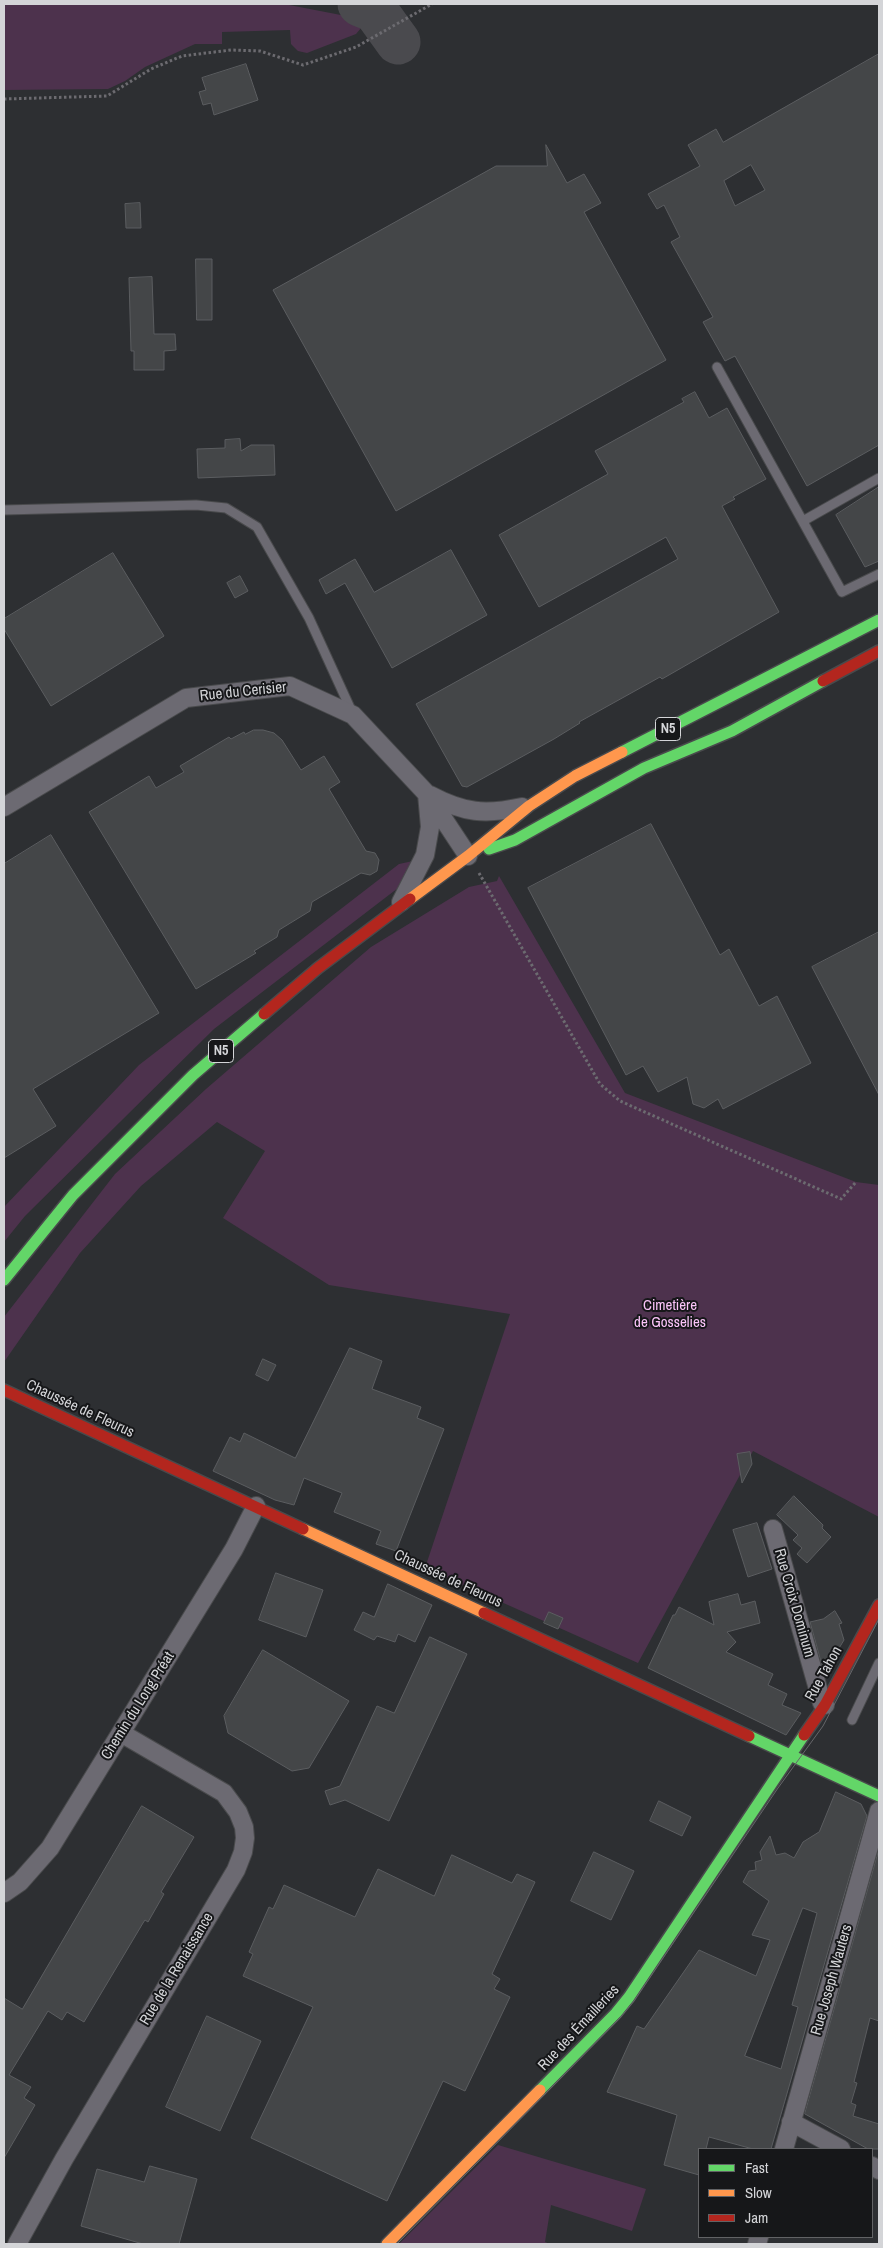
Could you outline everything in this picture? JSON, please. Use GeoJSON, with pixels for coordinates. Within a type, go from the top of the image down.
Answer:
{"type":"FeatureCollection","features":[{"type":"Feature","properties":{"kind":"main road","name":"N5"},"geometry":{"type":"LineString","coordinates":[[4,1280],[73,1195],[193,1075],[318,968],[468,856],[529,806],[576,776],[879,620]]}},
{"type":"Feature","properties":{"kind":"main road","name":"N5"},"geometry":{"type":"LineString","coordinates":[[468,856],[515,840],[644,768],[732,731],[879,651]]}},
{"type":"Feature","properties":{"kind":"main road","name":"Chaussée de Fleurus"},"geometry":{"type":"LineString","coordinates":[[4,1390],[879,1796]]}},
{"type":"Feature","properties":{"kind":"main road","name":"Rue Tahon"},"geometry":{"type":"LineString","coordinates":[[792,1755],[825,1705],[879,1605]]}},
{"type":"Feature","properties":{"kind":"main road","name":"Rue des Émailleries"},"geometry":{"type":"LineString","coordinates":[[388,2244],[616,2014],[647,1972],[768,1786],[792,1755]]}},
{"type":"Feature","properties":{"kind":"street","name":"Rue du Cerisier"},"geometry":{"type":"LineString","coordinates":[[4,807],[186,698],[290,686],[353,715],[427,794],[468,856]]}},
{"type":"Feature","properties":{"kind":"street"},"geometry":{"type":"LineString","coordinates":[[427,794],[450,806],[466,811],[496,813],[529,806]]}},
{"type":"Feature","properties":{"kind":"street"},"geometry":{"type":"LineString","coordinates":[[399,907],[425,855],[430,827],[427,794]]}},
{"type":"Feature","properties":{"kind":"street","name":"Chemin du Long Préat"},"geometry":{"type":"LineString","coordinates":[[4,1893],[20,1882],[50,1848],[234,1549],[256,1506]]}},
{"type":"Feature","properties":{"kind":"street","name":"Rue Croix Dominum"},"geometry":{"type":"LineString","coordinates":[[773,1529],[822,1703],[825,1705]]}},
{"type":"Feature","properties":{"kind":"street","name":"Rue de la Renaissance"},"geometry":{"type":"LineString","coordinates":[[17,2244],[64,2159],[236,1870],[243,1852],[244,1827],[238,1812],[224,1794],[121,1733]]}},
{"type":"Feature","properties":{"kind":"street","name":"Rue Joseph Wauters"},"geometry":{"type":"LineString","coordinates":[[784,2148],[879,1811]]}},
{"type":"Feature","properties":{"kind":"street"},"geometry":{"type":"LineString","coordinates":[[791,2122],[839,2148]]}},
{"type":"Feature","properties":{"kind":"lane"},"geometry":{"type":"LineString","coordinates":[[717,367],[842,592],[879,574]]}},
{"type":"Feature","properties":{"kind":"lane"},"geometry":{"type":"LineString","coordinates":[[803,521],[879,478]]}},
{"type":"Feature","properties":{"kind":"lane"},"geometry":{"type":"LineString","coordinates":[[4,510],[196,506],[226,508],[257,527],[282,567],[310,618],[353,715]]}},
{"type":"Feature","properties":{"kind":"lane"},"geometry":{"type":"LineString","coordinates":[[852,1720],[879,1663]]}},
{"type":"Feature","properties":{"kind":"path"},"geometry":{"type":"LineString","coordinates":[[4,98],[107,96],[151,69],[182,56],[231,50],[260,51],[302,65],[356,47],[432,4]]}},
{"type":"Feature","properties":{"kind":"path"},"geometry":{"type":"LineString","coordinates":[[468,856],[600,1084],[620,1101],[841,1199],[856,1182]]}},
{"type":"Feature","properties":{"kind":"green space"},"geometry":{"type":"Polygon","coordinates":[[[4,4],[284,4],[357,19],[361,28],[356,34],[307,53],[298,51],[291,44],[290,30],[222,32],[222,44],[195,44],[145,67],[125,81],[108,89],[4,90],[4,4]]]}},
{"type":"Feature","properties":{"kind":"green space"},"geometry":{"type":"Polygon","coordinates":[[[413,861],[415,875],[214,1029],[25,1216],[4,1242],[4,1207],[139,1065],[399,864],[413,861]]]}},
{"type":"Feature","properties":{"kind":"green space","name":"Cimetière de Gosselies"},"geometry":{"type":"Polygon","coordinates":[[[499,876],[625,1093],[856,1182],[879,1185],[879,1517],[753,1451],[638,1663],[425,1568],[510,1314],[329,1285],[223,1218],[265,1151],[217,1122],[141,1186],[80,1253],[4,1362],[4,1317],[115,1174],[206,1089],[371,947],[469,887],[497,881],[499,876]]]}},
{"type":"Feature","properties":{"kind":"green space"},"geometry":{"type":"Polygon","coordinates":[[[498,2145],[646,2189],[632,2231],[551,2205],[545,2242],[550,2244],[399,2244],[498,2145]]]}},
{"type":"Feature","properties":{"kind":"building"},"geometry":{"type":"Polygon","coordinates":[[[879,54],[879,445],[807,486],[735,356],[725,361],[703,322],[713,317],[671,242],[680,237],[664,205],[657,209],[648,194],[700,166],[688,145],[716,129],[723,142],[879,54]],[[751,165],[724,181],[735,206],[765,190],[751,165]]]}},
{"type":"Feature","properties":{"kind":"building"},"geometry":{"type":"Polygon","coordinates":[[[246,64],[258,100],[214,115],[211,103],[203,105],[199,92],[206,90],[202,78],[246,64]]]}},
{"type":"Feature","properties":{"kind":"building"},"geometry":{"type":"Polygon","coordinates":[[[546,145],[567,183],[584,174],[601,203],[584,212],[666,360],[396,511],[273,290],[496,166],[547,166],[546,145]]]}},
{"type":"Feature","properties":{"kind":"building"},"geometry":{"type":"Polygon","coordinates":[[[140,203],[141,228],[126,228],[125,204],[140,203]]]}},
{"type":"Feature","properties":{"kind":"building"},"geometry":{"type":"Polygon","coordinates":[[[196,259],[212,259],[212,320],[197,320],[196,259]]]}},
{"type":"Feature","properties":{"kind":"building"},"geometry":{"type":"Polygon","coordinates":[[[152,277],[154,334],[175,334],[176,350],[164,351],[164,370],[134,370],[134,351],[131,351],[129,278],[152,277]]]}},
{"type":"Feature","properties":{"kind":"building"},"geometry":{"type":"Polygon","coordinates":[[[695,392],[709,418],[727,408],[766,479],[733,497],[735,499],[722,506],[779,612],[662,679],[660,677],[579,722],[554,739],[467,787],[462,786],[416,704],[678,559],[666,537],[539,607],[499,535],[608,474],[595,451],[684,402],[682,399],[695,392]]]}},
{"type":"Feature","properties":{"kind":"building"},"geometry":{"type":"Polygon","coordinates":[[[240,439],[241,451],[251,445],[274,445],[275,475],[198,478],[197,449],[225,448],[225,440],[240,439]]]}},
{"type":"Feature","properties":{"kind":"building"},"geometry":{"type":"Polygon","coordinates":[[[879,487],[879,561],[865,567],[836,515],[879,487]]]}},
{"type":"Feature","properties":{"kind":"building"},"geometry":{"type":"Polygon","coordinates":[[[451,550],[487,615],[392,668],[345,583],[326,594],[319,580],[355,559],[374,592],[451,550]]]}},
{"type":"Feature","properties":{"kind":"building"},"geometry":{"type":"Polygon","coordinates":[[[113,553],[164,636],[51,706],[4,629],[4,619],[113,553]]]}},
{"type":"Feature","properties":{"kind":"building"},"geometry":{"type":"Polygon","coordinates":[[[240,576],[248,591],[235,598],[227,583],[240,576]]]}},
{"type":"Feature","properties":{"kind":"building"},"geometry":{"type":"Polygon","coordinates":[[[254,730],[274,733],[282,740],[301,770],[324,756],[340,782],[329,789],[366,851],[375,853],[379,860],[377,871],[370,875],[361,873],[312,902],[310,911],[279,930],[277,937],[254,951],[256,953],[196,989],[89,812],[149,776],[156,788],[184,772],[180,766],[229,737],[231,739],[244,732],[245,734],[254,730]]]}},
{"type":"Feature","properties":{"kind":"building"},"geometry":{"type":"Polygon","coordinates":[[[651,824],[720,955],[729,949],[759,1006],[777,996],[811,1063],[723,1109],[718,1099],[704,1108],[693,1104],[687,1077],[658,1092],[643,1066],[626,1075],[528,888],[651,824]]]}},
{"type":"Feature","properties":{"kind":"building"},"geometry":{"type":"Polygon","coordinates":[[[51,835],[159,1013],[33,1089],[56,1126],[4,1158],[4,864],[51,835]]]}},
{"type":"Feature","properties":{"kind":"building"},"geometry":{"type":"Polygon","coordinates":[[[879,932],[879,1095],[812,967],[879,932]]]}},
{"type":"Feature","properties":{"kind":"building"},"geometry":{"type":"Polygon","coordinates":[[[350,1348],[382,1361],[372,1389],[421,1407],[417,1418],[444,1429],[396,1551],[376,1544],[381,1531],[334,1512],[342,1493],[304,1478],[294,1505],[275,1500],[213,1471],[230,1437],[240,1442],[244,1433],[295,1458],[350,1348]]]}},
{"type":"Feature","properties":{"kind":"building"},"geometry":{"type":"Polygon","coordinates":[[[263,1359],[276,1365],[268,1381],[256,1375],[263,1359]]]}},
{"type":"Feature","properties":{"kind":"building"},"geometry":{"type":"Polygon","coordinates":[[[750,1452],[752,1464],[742,1483],[737,1454],[750,1452]]]}},
{"type":"Feature","properties":{"kind":"building"},"geometry":{"type":"Polygon","coordinates":[[[794,1496],[823,1525],[822,1528],[831,1537],[807,1563],[797,1554],[802,1548],[793,1540],[798,1535],[777,1515],[794,1496]]]}},
{"type":"Feature","properties":{"kind":"building"},"geometry":{"type":"Polygon","coordinates":[[[757,1523],[772,1569],[748,1577],[733,1530],[757,1523]]]}},
{"type":"Feature","properties":{"kind":"building"},"geometry":{"type":"Polygon","coordinates":[[[276,1573],[323,1590],[306,1637],[259,1620],[276,1573]]]}},
{"type":"Feature","properties":{"kind":"building"},"geometry":{"type":"Polygon","coordinates":[[[388,1584],[432,1605],[415,1642],[398,1634],[395,1642],[377,1636],[374,1640],[354,1630],[363,1612],[374,1617],[388,1584]]]}},
{"type":"Feature","properties":{"kind":"building"},"geometry":{"type":"Polygon","coordinates":[[[738,1594],[741,1605],[755,1601],[760,1623],[727,1632],[736,1642],[726,1652],[773,1674],[768,1685],[787,1694],[782,1705],[801,1713],[786,1735],[648,1668],[673,1615],[675,1615],[679,1607],[714,1625],[709,1602],[738,1594]]]}},
{"type":"Feature","properties":{"kind":"building"},"geometry":{"type":"Polygon","coordinates":[[[835,1611],[842,1623],[839,1624],[844,1640],[824,1673],[810,1622],[823,1619],[835,1611]]]}},
{"type":"Feature","properties":{"kind":"building"},"geometry":{"type":"Polygon","coordinates":[[[549,1612],[563,1618],[558,1629],[544,1623],[549,1612]]]}},
{"type":"Feature","properties":{"kind":"building"},"geometry":{"type":"Polygon","coordinates":[[[430,1637],[467,1654],[389,1821],[345,1800],[330,1805],[325,1791],[340,1786],[377,1706],[394,1713],[430,1637]]]}},
{"type":"Feature","properties":{"kind":"building"},"geometry":{"type":"Polygon","coordinates":[[[263,1650],[349,1701],[309,1768],[292,1771],[228,1733],[224,1716],[263,1650]]]}},
{"type":"Feature","properties":{"kind":"building"},"geometry":{"type":"Polygon","coordinates":[[[836,1792],[861,1804],[867,1816],[771,2148],[749,2148],[709,2137],[706,2148],[698,2148],[698,2175],[664,2165],[677,2115],[607,2092],[637,2026],[644,2029],[699,1950],[756,1976],[770,1940],[752,1935],[769,1901],[743,1882],[749,1871],[756,1870],[755,1862],[762,1860],[760,1852],[770,1836],[776,1855],[785,1853],[794,1858],[803,1842],[819,1832],[836,1792]],[[803,1908],[745,2056],[781,2069],[798,2007],[792,2005],[817,1913],[803,1908]]]}},
{"type":"Feature","properties":{"kind":"building"},"geometry":{"type":"Polygon","coordinates":[[[659,1801],[691,1817],[682,1836],[650,1821],[659,1801]]]}},
{"type":"Feature","properties":{"kind":"building"},"geometry":{"type":"Polygon","coordinates":[[[142,1806],[194,1837],[161,1892],[164,1894],[148,1922],[145,1920],[143,1923],[84,2022],[67,2012],[62,2020],[48,2011],[9,2075],[31,2087],[24,2098],[35,2105],[4,2158],[4,1998],[22,2009],[142,1806]]]}},
{"type":"Feature","properties":{"kind":"building"},"geometry":{"type":"Polygon","coordinates":[[[879,1849],[879,2021],[870,2018],[854,2082],[857,2083],[851,2103],[856,2105],[853,2116],[879,2124],[879,2149],[866,2148],[805,2114],[879,1849]]]}},
{"type":"Feature","properties":{"kind":"building"},"geometry":{"type":"Polygon","coordinates":[[[594,1852],[634,1871],[611,1920],[571,1901],[594,1852]]]}},
{"type":"Feature","properties":{"kind":"building"},"geometry":{"type":"Polygon","coordinates":[[[452,1855],[512,1883],[517,1874],[535,1882],[492,1974],[500,1979],[494,1989],[510,1997],[465,2091],[443,2081],[387,2201],[251,2138],[313,2007],[243,1976],[253,1954],[249,1952],[269,1907],[273,1909],[284,1885],[355,1917],[378,1869],[434,1896],[452,1855]]]}},
{"type":"Feature","properties":{"kind":"building"},"geometry":{"type":"Polygon","coordinates":[[[207,2016],[261,2041],[220,2131],[166,2107],[207,2016]]]}},
{"type":"Feature","properties":{"kind":"building"},"geometry":{"type":"Polygon","coordinates":[[[150,2166],[197,2179],[179,2244],[143,2244],[81,2226],[97,2169],[144,2182],[150,2166]]]}},
{"type":"Feature","properties":{"kind":"taxiway"},"geometry":{"type":"LineString","coordinates":[[360,4],[375,10],[398,42]]}},
{"type":"Feature","properties":{"kind":"tram line"},"geometry":{"type":"LineString","coordinates":[[397,2244],[620,2018],[634,2001],[778,1788],[823,1726],[879,1619]]}},
{"type":"Feature","properties":{"kind":"traffic: fast"},"geometry":{"type":"LineString","coordinates":[[622,752],[879,620]]}},
{"type":"Feature","properties":{"kind":"traffic: fast"},"geometry":{"type":"LineString","coordinates":[[489,849],[515,840],[644,768],[732,731],[823,681]]}},
{"type":"Feature","properties":{"kind":"traffic: fast"},"geometry":{"type":"LineString","coordinates":[[4,1280],[73,1195],[193,1075],[264,1014]]}},
{"type":"Feature","properties":{"kind":"traffic: fast"},"geometry":{"type":"LineString","coordinates":[[540,2090],[616,2013],[629,1997],[804,1735]]}},
{"type":"Feature","properties":{"kind":"traffic: fast"},"geometry":{"type":"LineString","coordinates":[[749,1736],[879,1796]]}},
{"type":"Feature","properties":{"kind":"traffic: slow"},"geometry":{"type":"LineString","coordinates":[[410,899],[468,856],[529,806],[575,776],[622,752]]}},
{"type":"Feature","properties":{"kind":"traffic: slow"},"geometry":{"type":"LineString","coordinates":[[303,1529],[484,1613]]}},
{"type":"Feature","properties":{"kind":"traffic: slow"},"geometry":{"type":"LineString","coordinates":[[387,2244],[540,2090]]}},
{"type":"Feature","properties":{"kind":"traffic: jam"},"geometry":{"type":"LineString","coordinates":[[823,681],[879,651]]}},
{"type":"Feature","properties":{"kind":"traffic: jam"},"geometry":{"type":"LineString","coordinates":[[264,1014],[318,968],[410,899]]}},
{"type":"Feature","properties":{"kind":"traffic: jam"},"geometry":{"type":"LineString","coordinates":[[4,1390],[303,1529]]}},
{"type":"Feature","properties":{"kind":"traffic: jam"},"geometry":{"type":"LineString","coordinates":[[804,1735],[825,1705],[879,1605]]}},
{"type":"Feature","properties":{"kind":"traffic: jam"},"geometry":{"type":"LineString","coordinates":[[484,1613],[749,1736]]}}]}
